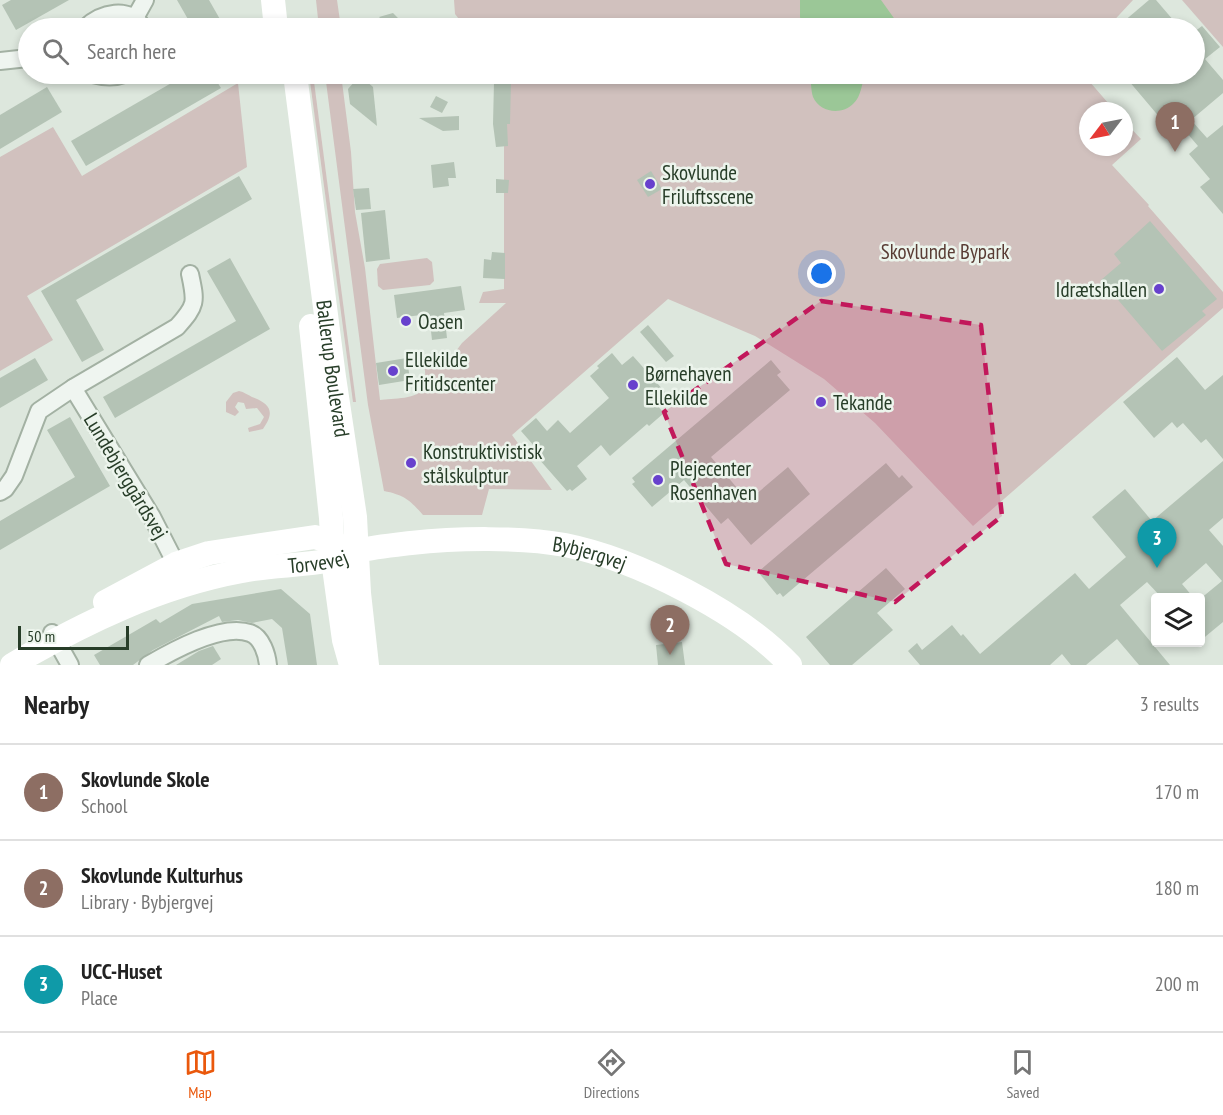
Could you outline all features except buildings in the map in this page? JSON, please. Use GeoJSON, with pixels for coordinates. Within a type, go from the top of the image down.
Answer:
{"type":"FeatureCollection","features":[{"type":"Feature","properties":{"kind":"street"},"geometry":{"type":"LineString","coordinates":[[140,18],[145,0]]}},
{"type":"Feature","properties":{"kind":"street"},"geometry":{"type":"LineString","coordinates":[[273,0],[275,18]]}},
{"type":"Feature","properties":{"kind":"street"},"geometry":{"type":"LineString","coordinates":[[286,0],[289,18]]}},
{"type":"Feature","properties":{"kind":"street"},"geometry":{"type":"LineString","coordinates":[[98,18],[108,14],[122,14],[130,18]]}},
{"type":"Feature","properties":{"kind":"street"},"geometry":{"type":"LineString","coordinates":[[0,61],[18,59]]}},
{"type":"Feature","properties":{"kind":"street","name":"Ballerup Boulevard"},"geometry":{"type":"LineString","coordinates":[[283,84],[306,270],[331,518],[332,552],[344,640],[351,665]]}},
{"type":"Feature","properties":{"kind":"street","name":"Ballerup Boulevard"},"geometry":{"type":"LineString","coordinates":[[296,84],[318,260],[355,517],[359,593],[367,665]]}},
{"type":"Feature","properties":{"kind":"street","name":"Lundebjerggårdsvej"},"geometry":{"type":"LineString","coordinates":[[0,492],[14,476],[39,411],[73,388],[177,327],[190,312],[195,297],[190,274]]}},
{"type":"Feature","properties":{"kind":"street","name":"Lundebjerggårdsvej"},"geometry":{"type":"LineString","coordinates":[[73,388],[160,531],[176,564]]}},
{"type":"Feature","properties":{"kind":"street","name":"Torvevej"},"geometry":{"type":"LineString","coordinates":[[12,665],[124,591],[176,564],[209,553],[315,537],[332,552]]}},
{"type":"Feature","properties":{"kind":"street","name":"Bybjergvej"},"geometry":{"type":"LineString","coordinates":[[358,551],[412,543],[462,540],[535,541],[566,546],[606,557],[662,578],[749,631],[790,665]]}},
{"type":"Feature","properties":{"kind":"street","name":"Torvevej"},"geometry":{"type":"LineString","coordinates":[[0,663],[53,637],[189,584],[332,552],[358,551]]}},
{"type":"Feature","properties":{"kind":"street"},"geometry":{"type":"LineString","coordinates":[[148,665],[193,642],[226,632],[250,632],[254,635],[266,652],[268,665]]}},
{"type":"Feature","properties":{"kind":"street"},"geometry":{"type":"LineString","coordinates":[[53,637],[70,665]]}},
{"type":"Feature","properties":{"kind":"highlighted area"},"geometry":{"type":"Polygon","coordinates":[[[821,301],[981,325],[1002,516],[895,602],[726,564],[664,412],[821,301]]]}},
{"type":"Feature","properties":{"kind":"green space"},"geometry":{"type":"Polygon","coordinates":[[[316,0],[337,0],[340,18],[318,18],[316,0]]]}},
{"type":"Feature","properties":{"kind":"green space"},"geometry":{"type":"Polygon","coordinates":[[[454,0],[1133,0],[1116,18],[458,18],[455,14],[454,0]]]}},
{"type":"Feature","properties":{"kind":"green space"},"geometry":{"type":"Polygon","coordinates":[[[1182,0],[1223,0],[1223,47],[1205,26],[1205,18],[1198,18],[1182,0]]]}},
{"type":"Feature","properties":{"kind":"green space"},"geometry":{"type":"Polygon","coordinates":[[[238,84],[247,167],[27,296],[53,340],[0,371],[0,157],[53,127],[82,176],[238,84]]]}},
{"type":"Feature","properties":{"kind":"green space"},"geometry":{"type":"Polygon","coordinates":[[[310,84],[314,84],[356,402],[353,402],[310,84]]]}},
{"type":"Feature","properties":{"kind":"green space","name":"Skovlunde Bypark"},"geometry":{"type":"Polygon","coordinates":[[[326,84],[342,84],[351,152],[355,212],[365,268],[380,400],[411,396],[421,391],[425,380],[424,358],[453,355],[462,343],[506,303],[479,303],[483,292],[504,289],[504,84],[1092,84],[1107,102],[1079,102],[1079,156],[1122,156],[1112,165],[1223,292],[1223,308],[973,526],[875,423],[824,379],[755,336],[668,299],[512,435],[552,490],[489,489],[482,515],[423,515],[406,499],[384,491],[368,405],[326,84]]]}},
{"type":"Feature","properties":{"kind":"green space","name":"Skovlunde Bypark"},"geometry":{"type":"Polygon","coordinates":[[[1133,131],[1141,139],[1133,146],[1133,131]]]}},
{"type":"Feature","properties":{"kind":"green space"},"geometry":{"type":"Polygon","coordinates":[[[427,258],[432,262],[434,281],[430,285],[383,290],[378,286],[377,269],[380,264],[427,258]]]}},
{"type":"Feature","properties":{"kind":"green space"},"geometry":{"type":"Polygon","coordinates":[[[239,391],[263,403],[269,409],[269,418],[263,429],[249,432],[248,428],[260,424],[264,417],[257,408],[246,409],[244,403],[238,402],[235,407],[239,412],[235,416],[226,412],[226,402],[233,393],[239,391]]]}},
{"type":"Feature","properties":{"kind":"shaded area"},"geometry":{"type":"Polygon","coordinates":[[[800,0],[881,0],[894,18],[800,18],[800,0]]]}},
{"type":"Feature","properties":{"kind":"shaded area"},"geometry":{"type":"Polygon","coordinates":[[[811,84],[862,84],[856,101],[843,110],[826,109],[816,102],[812,95],[811,84]]]}},
{"type":"Feature","properties":{"kind":"place","name":"Skovlunde Skole"},"geometry":{"type":"Point","coordinates":[1175,152]}},
{"type":"Feature","properties":{"kind":"place","name":"Skovlunde Friluftsscene"},"geometry":{"type":"Point","coordinates":[650,184]}},
{"type":"Feature","properties":{"kind":"place","name":"Idrætshallen"},"geometry":{"type":"Point","coordinates":[1159,289]}},
{"type":"Feature","properties":{"kind":"place","name":"Oasen"},"geometry":{"type":"Point","coordinates":[406,321]}},
{"type":"Feature","properties":{"kind":"place","name":"Ellekilde Fritidscenter"},"geometry":{"type":"Point","coordinates":[393,371]}},
{"type":"Feature","properties":{"kind":"place","name":"Børnehaven Ellekilde"},"geometry":{"type":"Point","coordinates":[633,385]}},
{"type":"Feature","properties":{"kind":"place","name":"Tekande"},"geometry":{"type":"Point","coordinates":[821,402]}},
{"type":"Feature","properties":{"kind":"place","name":"Konstruktivistisk stålskulptur"},"geometry":{"type":"Point","coordinates":[411,463]}},
{"type":"Feature","properties":{"kind":"place","name":"Plejecenter Rosenhaven"},"geometry":{"type":"Point","coordinates":[658,480]}},
{"type":"Feature","properties":{"kind":"place","name":"UCC-Huset"},"geometry":{"type":"Point","coordinates":[1157,568]}},
{"type":"Feature","properties":{"kind":"place","name":"Skovlunde Kulturhus"},"geometry":{"type":"Point","coordinates":[670,655]}}]}
